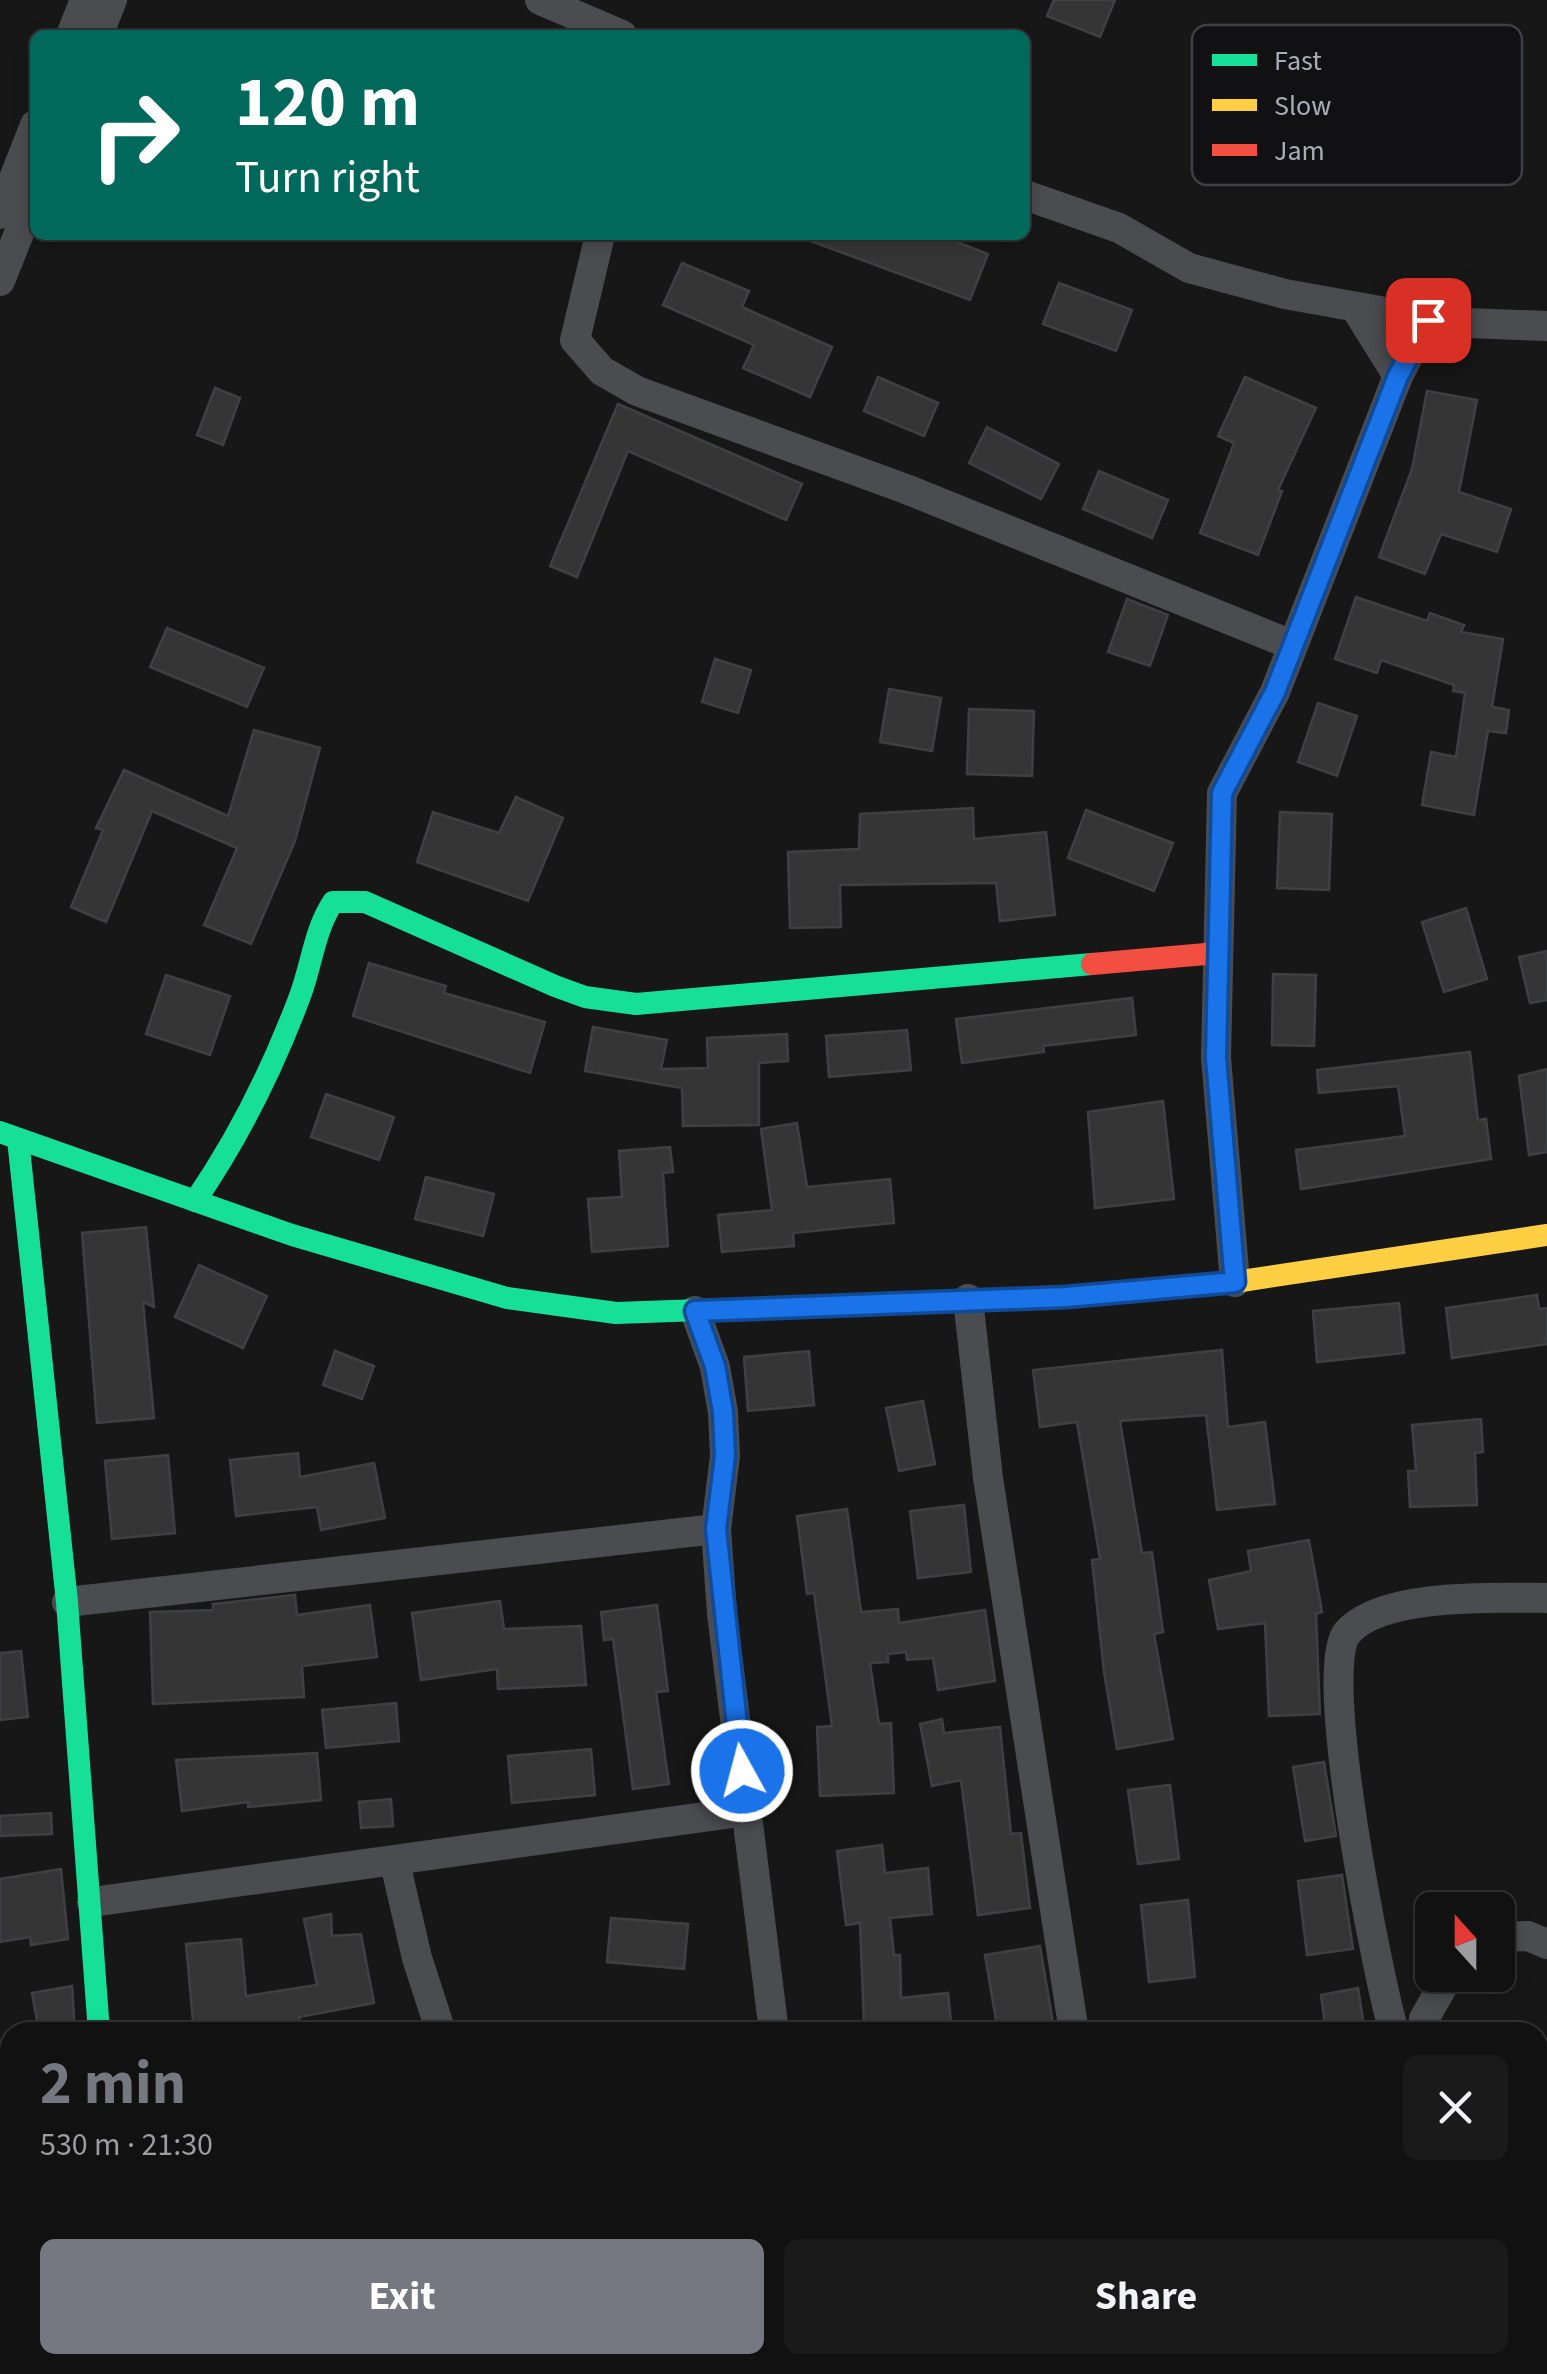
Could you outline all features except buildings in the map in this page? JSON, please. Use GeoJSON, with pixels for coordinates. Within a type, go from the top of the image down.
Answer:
{"type":"FeatureCollection","features":[{"type":"Feature","properties":{"kind":"street"},"geometry":{"type":"LineString","coordinates":[[73,30],[85,0]]}},
{"type":"Feature","properties":{"kind":"street"},"geometry":{"type":"LineString","coordinates":[[100,30],[112,0]]}},
{"type":"Feature","properties":{"kind":"street"},"geometry":{"type":"LineString","coordinates":[[540,0],[610,30]]}},
{"type":"Feature","properties":{"kind":"street"},"geometry":{"type":"LineString","coordinates":[[0,214],[10,158],[30,132]]}},
{"type":"Feature","properties":{"kind":"street"},"geometry":{"type":"LineString","coordinates":[[1030,197],[1119,228],[1189,268],[1285,294],[1428,320],[1547,326]]}},
{"type":"Feature","properties":{"kind":"street"},"geometry":{"type":"LineString","coordinates":[[0,281],[30,206]]}},
{"type":"Feature","properties":{"kind":"street"},"geometry":{"type":"LineString","coordinates":[[599,240],[575,340],[602,371],[637,391],[906,489],[1292,645]]}},
{"type":"Feature","properties":{"kind":"street"},"geometry":{"type":"LineString","coordinates":[[1355,307],[1398,376]]}},
{"type":"Feature","properties":{"kind":"street"},"geometry":{"type":"LineString","coordinates":[[1235,1282],[1216,1058],[1222,793],[1275,692],[1398,376],[1428,320]]}},
{"type":"Feature","properties":{"kind":"street"},"geometry":{"type":"LineString","coordinates":[[194,1201],[232,1148],[264,1086],[302,990],[322,916],[333,902],[366,902],[554,986],[585,997],[636,1004],[1217,953]]}},
{"type":"Feature","properties":{"kind":"street"},"geometry":{"type":"LineString","coordinates":[[98,2022],[92,1902],[67,1602],[9,1136],[194,1201],[507,1298],[616,1313],[1066,1297],[1235,1282],[1547,1235]]}},
{"type":"Feature","properties":{"kind":"street"},"geometry":{"type":"LineString","coordinates":[[968,1300],[988,1478],[1072,2022]]}},
{"type":"Feature","properties":{"kind":"street"},"geometry":{"type":"LineString","coordinates":[[695,1311],[715,1366],[723,1412],[725,1456],[716,1529],[773,2022]]}},
{"type":"Feature","properties":{"kind":"street"},"geometry":{"type":"LineString","coordinates":[[67,1602],[716,1529]]}},
{"type":"Feature","properties":{"kind":"street"},"geometry":{"type":"LineString","coordinates":[[1392,2022],[1361,1875],[1343,1742],[1337,1670],[1340,1645],[1349,1631],[1366,1621],[1414,1604],[1547,1598]]}},
{"type":"Feature","properties":{"kind":"street"},"geometry":{"type":"LineString","coordinates":[[92,1902],[396,1863],[747,1811]]}},
{"type":"Feature","properties":{"kind":"street"},"geometry":{"type":"LineString","coordinates":[[396,1863],[417,1958],[438,2022]]}},
{"type":"Feature","properties":{"kind":"street"},"geometry":{"type":"LineString","coordinates":[[1515,1936],[1528,1936],[1547,1944]]}},
{"type":"Feature","properties":{"kind":"street"},"geometry":{"type":"LineString","coordinates":[[1424,2022],[1439,1992]]}},
{"type":"Feature","properties":{"kind":"traffic: fast"},"geometry":{"type":"LineString","coordinates":[[195,1201],[267,1076],[333,902],[365,902],[555,986],[585,997],[636,1004],[1092,964]]}},
{"type":"Feature","properties":{"kind":"traffic: fast"},"geometry":{"type":"LineString","coordinates":[[0,1132],[292,1235],[507,1298],[616,1313],[1066,1297],[1156,1289]]}},
{"type":"Feature","properties":{"kind":"traffic: fast"},"geometry":{"type":"LineString","coordinates":[[18,1139],[67,1602],[98,2022]]}},
{"type":"Feature","properties":{"kind":"traffic: slow"},"geometry":{"type":"LineString","coordinates":[[1156,1289],[1235,1282],[1547,1235]]}},
{"type":"Feature","properties":{"kind":"traffic: jam"},"geometry":{"type":"LineString","coordinates":[[1092,964],[1217,953]]}},
{"type":"Feature","properties":{"kind":"route"},"geometry":{"type":"LineString","coordinates":[[742,1771],[722,1614],[716,1529],[725,1456],[723,1412],[715,1366],[695,1311],[1066,1297],[1235,1282],[1216,1058],[1222,793],[1275,692],[1398,376],[1428,320]]}}]}
